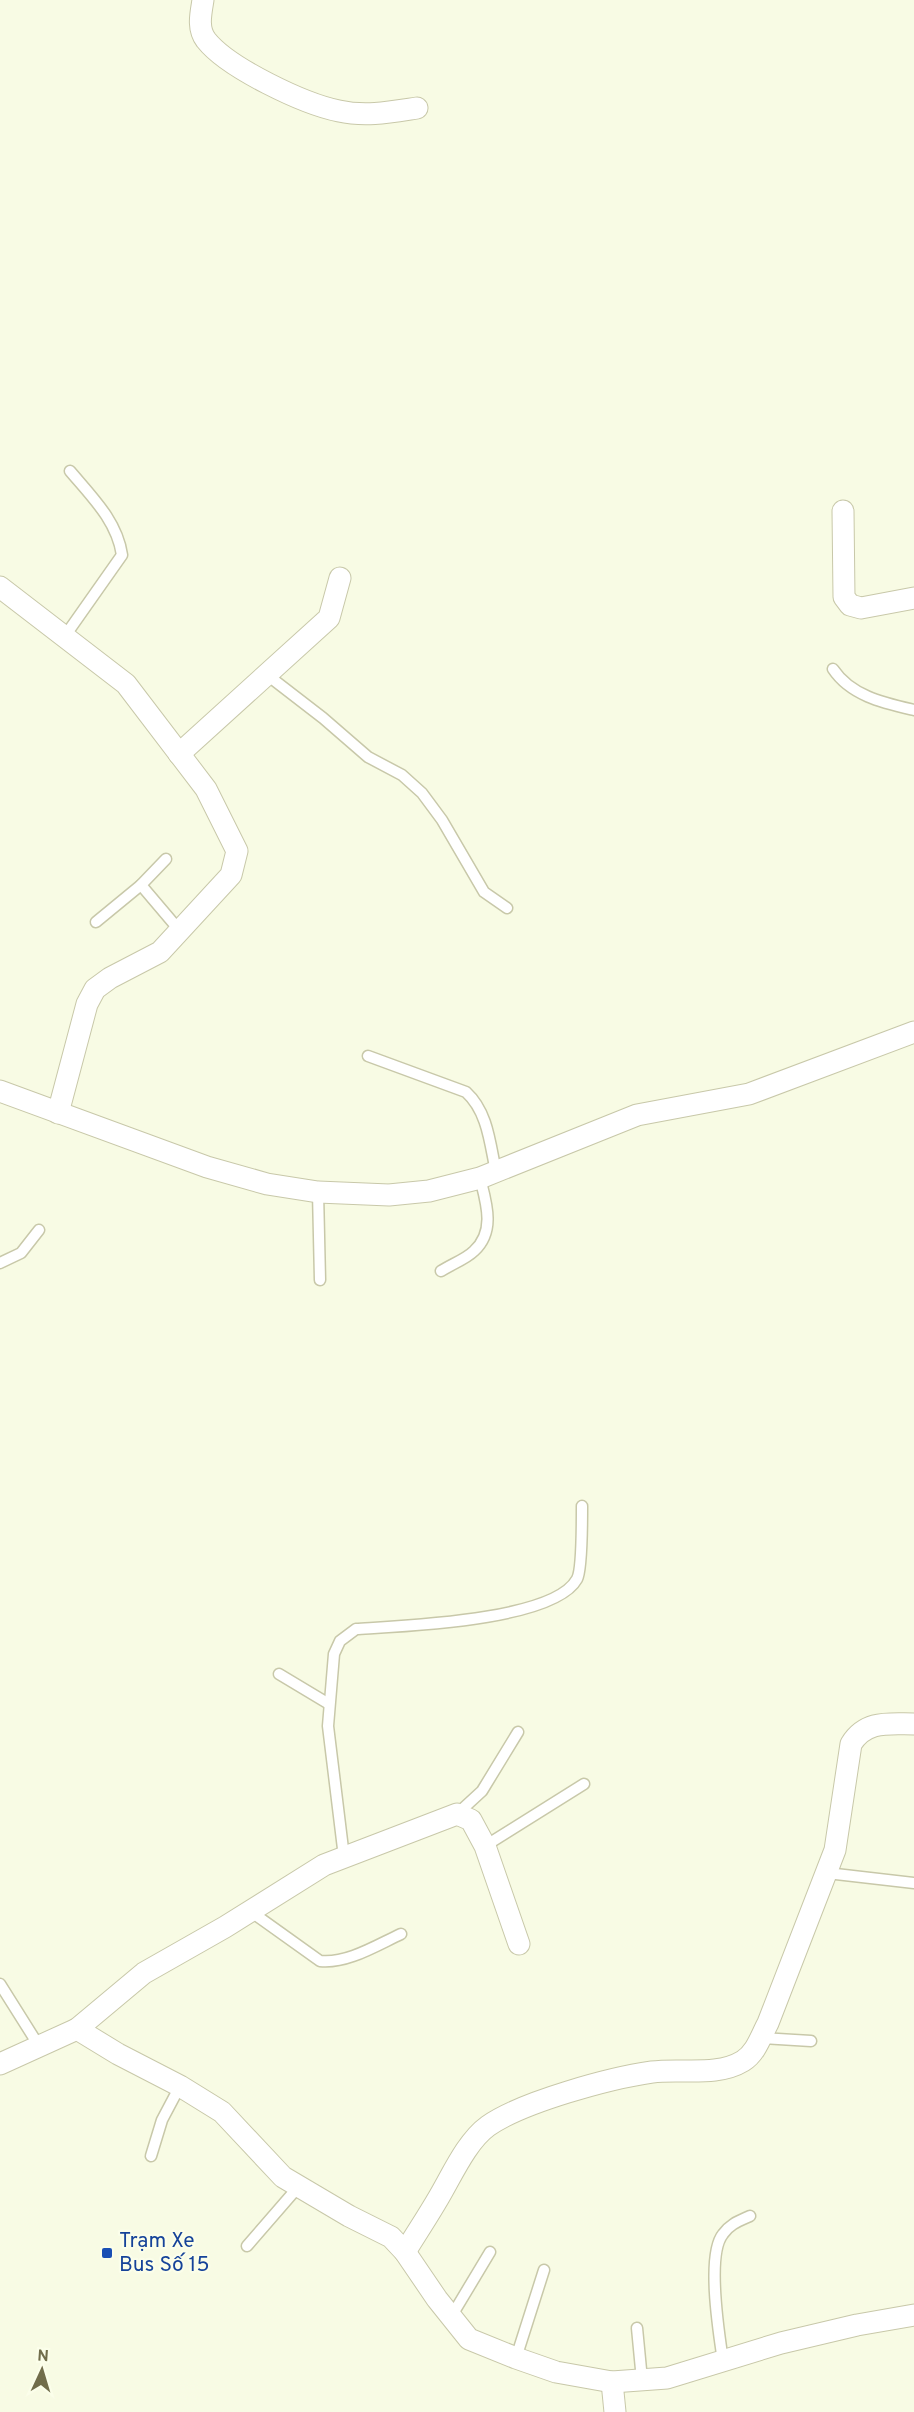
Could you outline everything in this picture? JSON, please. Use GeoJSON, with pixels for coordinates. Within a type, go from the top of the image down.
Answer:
{"type":"FeatureCollection","features":[{"type":"Feature","properties":{"kind":"street"},"geometry":{"type":"LineString","coordinates":[[203,0],[200,25],[206,39],[229,60],[265,81],[309,102],[339,111],[376,115],[417,108]]}},
{"type":"Feature","properties":{"kind":"street"},"geometry":{"type":"LineString","coordinates":[[843,511],[844,597],[850,605],[861,608],[914,598]]}},
{"type":"Feature","properties":{"kind":"street"},"geometry":{"type":"LineString","coordinates":[[179,754],[329,618],[340,578]]}},
{"type":"Feature","properties":{"kind":"street"},"geometry":{"type":"LineString","coordinates":[[0,587],[126,684],[206,789],[237,851],[231,875],[160,952],[94,989],[87,1004],[58,1113]]}},
{"type":"Feature","properties":{"kind":"street"},"geometry":{"type":"LineString","coordinates":[[0,1091],[207,1167],[267,1184],[318,1192],[389,1195],[429,1191],[488,1175],[637,1115],[749,1094],[914,1032]]}},
{"type":"Feature","properties":{"kind":"street"},"geometry":{"type":"LineString","coordinates":[[405,2252],[460,2159],[486,2127],[501,2118],[565,2094],[643,2074],[697,2071],[727,2066],[743,2061],[755,2049],[835,1850],[850,1744],[857,1733],[868,1726],[914,1724]]}},
{"type":"Feature","properties":{"kind":"street"},"geometry":{"type":"LineString","coordinates":[[0,2064],[77,2029],[144,1973],[324,1865],[457,1814],[471,1820],[485,1846],[519,1944]]}},
{"type":"Feature","properties":{"kind":"street"},"geometry":{"type":"LineString","coordinates":[[77,2029],[222,2112],[283,2177],[391,2238],[405,2252],[469,2339],[556,2372],[612,2382],[667,2378],[803,2337],[914,2315]]}},
{"type":"Feature","properties":{"kind":"street"},"geometry":{"type":"LineString","coordinates":[[612,2382],[615,2412]]}},
{"type":"Feature","properties":{"kind":"lane"},"geometry":{"type":"LineString","coordinates":[[66,636],[122,555],[120,538],[109,518],[70,471]]}},
{"type":"Feature","properties":{"kind":"lane"},"geometry":{"type":"LineString","coordinates":[[833,669],[840,678],[863,696],[914,711]]}},
{"type":"Feature","properties":{"kind":"lane"},"geometry":{"type":"LineString","coordinates":[[265,674],[323,718],[368,757],[402,775],[422,793],[442,820],[484,892],[507,908]]}},
{"type":"Feature","properties":{"kind":"lane"},"geometry":{"type":"LineString","coordinates":[[96,921],[141,885],[166,860]]}},
{"type":"Feature","properties":{"kind":"lane"},"geometry":{"type":"LineString","coordinates":[[141,885],[180,931]]}},
{"type":"Feature","properties":{"kind":"lane"},"geometry":{"type":"LineString","coordinates":[[368,1056],[466,1092],[476,1101],[487,1127],[488,1225],[485,1237],[474,1251],[441,1271]]}},
{"type":"Feature","properties":{"kind":"lane"},"geometry":{"type":"LineString","coordinates":[[318,1192],[320,1280]]}},
{"type":"Feature","properties":{"kind":"lane"},"geometry":{"type":"LineString","coordinates":[[0,1263],[21,1253],[39,1230]]}},
{"type":"Feature","properties":{"kind":"lane"},"geometry":{"type":"LineString","coordinates":[[344,1857],[328,1726],[334,1654],[340,1641],[356,1629],[481,1618],[523,1610],[568,1591],[578,1578],[582,1506]]}},
{"type":"Feature","properties":{"kind":"lane"},"geometry":{"type":"LineString","coordinates":[[279,1674],[329,1704]]}},
{"type":"Feature","properties":{"kind":"lane"},"geometry":{"type":"LineString","coordinates":[[457,1814],[482,1791],[518,1732]]}},
{"type":"Feature","properties":{"kind":"lane"},"geometry":{"type":"LineString","coordinates":[[485,1846],[584,1784]]}},
{"type":"Feature","properties":{"kind":"lane"},"geometry":{"type":"LineString","coordinates":[[827,1873],[914,1883]]}},
{"type":"Feature","properties":{"kind":"lane"},"geometry":{"type":"LineString","coordinates":[[250,1911],[320,1961],[332,1962],[343,1959],[401,1934]]}},
{"type":"Feature","properties":{"kind":"lane"},"geometry":{"type":"LineString","coordinates":[[0,1984],[39,2046]]}},
{"type":"Feature","properties":{"kind":"lane"},"geometry":{"type":"LineString","coordinates":[[760,2038],[811,2042]]}},
{"type":"Feature","properties":{"kind":"lane"},"geometry":{"type":"LineString","coordinates":[[151,2156],[162,2120],[180,2086]]}},
{"type":"Feature","properties":{"kind":"lane"},"geometry":{"type":"LineString","coordinates":[[247,2246],[299,2186]]}},
{"type":"Feature","properties":{"kind":"lane"},"geometry":{"type":"LineString","coordinates":[[723,2361],[714,2302],[718,2245],[721,2236],[732,2224],[750,2216]]}},
{"type":"Feature","properties":{"kind":"lane"},"geometry":{"type":"LineString","coordinates":[[451,2317],[490,2252]]}},
{"type":"Feature","properties":{"kind":"lane"},"geometry":{"type":"LineString","coordinates":[[516,2358],[544,2271]]}},
{"type":"Feature","properties":{"kind":"lane"},"geometry":{"type":"LineString","coordinates":[[637,2328],[642,2380]]}},
{"type":"Feature","properties":{"kind":"place","name":"Trạm Xe Bus Số 15"},"geometry":{"type":"Point","coordinates":[107,2253]}}]}
